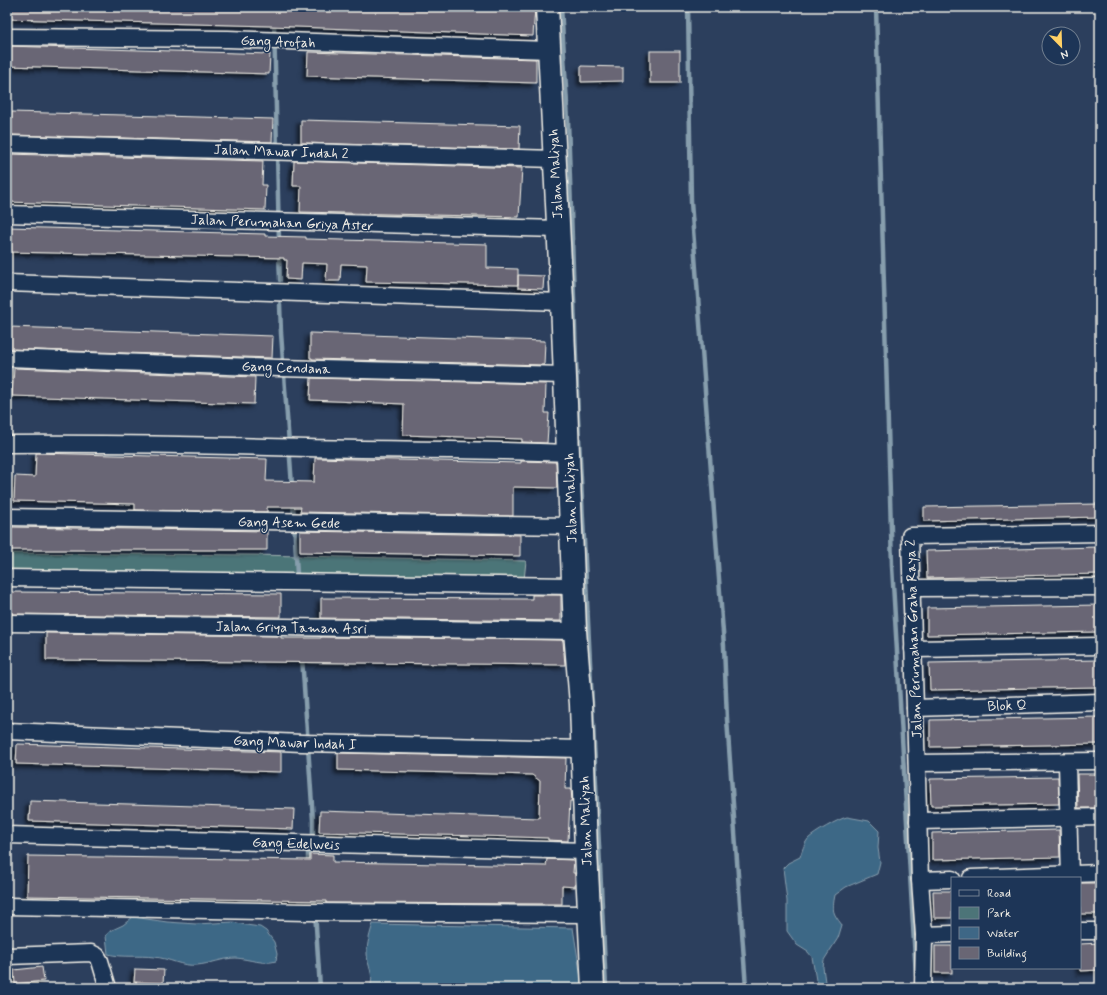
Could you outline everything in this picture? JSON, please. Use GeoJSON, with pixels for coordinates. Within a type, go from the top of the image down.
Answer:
{"type":"FeatureCollection","features":[{"type":"Feature","properties":{"kind":"street","name":"Jalan Maliyah"},"geometry":{"type":"LineString","coordinates":[[547,7],[543,50],[552,229],[562,302],[560,375],[567,586],[570,632],[581,704],[576,749],[581,915],[593,988]]}},
{"type":"Feature","properties":{"kind":"street","name":"Gang Arofah"},"geometry":{"type":"LineString","coordinates":[[7,37],[268,40],[543,50]]}},
{"type":"Feature","properties":{"kind":"street","name":"Jalan Mawar Indah 2"},"geometry":{"type":"LineString","coordinates":[[7,144],[548,159]]}},
{"type":"Feature","properties":{"kind":"street","name":"Jalan Perumahan Griya Aster"},"geometry":{"type":"LineString","coordinates":[[7,214],[552,229]]}},
{"type":"Feature","properties":{"kind":"street"},"geometry":{"type":"LineString","coordinates":[[7,283],[562,302]]}},
{"type":"Feature","properties":{"kind":"street","name":"Gang Cendana"},"geometry":{"type":"LineString","coordinates":[[7,358],[285,368],[560,375]]}},
{"type":"Feature","properties":{"kind":"street"},"geometry":{"type":"LineString","coordinates":[[7,444],[102,444],[562,452]]}},
{"type":"Feature","properties":{"kind":"street","name":"Gang Asem Gede"},"geometry":{"type":"LineString","coordinates":[[7,508],[294,517],[564,522]]}},
{"type":"Feature","properties":{"kind":"street","name":"Gang Asem Gede"},"geometry":{"type":"LineString","coordinates":[[7,517],[294,517]]}},
{"type":"Feature","properties":{"kind":"street","name":"Jalan Perumahan Graha Raya 2"},"geometry":{"type":"LineString","coordinates":[[923,988],[924,934],[920,880],[910,536],[1100,533]]}},
{"type":"Feature","properties":{"kind":"street"},"geometry":{"type":"LineString","coordinates":[[7,578],[567,586]]}},
{"type":"Feature","properties":{"kind":"street"},"geometry":{"type":"LineString","coordinates":[[912,588],[1100,586]]}},
{"type":"Feature","properties":{"kind":"street","name":"Jalan Griya Taman Asri"},"geometry":{"type":"LineString","coordinates":[[7,623],[301,626],[570,632]]}},
{"type":"Feature","properties":{"kind":"street"},"geometry":{"type":"LineString","coordinates":[[913,649],[1100,646]]}},
{"type":"Feature","properties":{"kind":"street","name":"Blok Q"},"geometry":{"type":"LineString","coordinates":[[915,708],[1100,702]]}},
{"type":"Feature","properties":{"kind":"street","name":"Gang Mawar Indah I"},"geometry":{"type":"LineString","coordinates":[[7,732],[308,743],[576,749]]}},
{"type":"Feature","properties":{"kind":"street"},"geometry":{"type":"LineString","coordinates":[[917,763],[1100,761]]}},
{"type":"Feature","properties":{"kind":"street"},"geometry":{"type":"LineString","coordinates":[[1067,762],[1070,876]]}},
{"type":"Feature","properties":{"kind":"street"},"geometry":{"type":"LineString","coordinates":[[918,821],[1100,817]]}},
{"type":"Feature","properties":{"kind":"street","name":"Gang Edelweis"},"geometry":{"type":"LineString","coordinates":[[7,835],[580,851]]}},
{"type":"Feature","properties":{"kind":"street"},"geometry":{"type":"LineString","coordinates":[[1020,877],[1070,876],[1100,873]]}},
{"type":"Feature","properties":{"kind":"street"},"geometry":{"type":"LineString","coordinates":[[920,880],[951,879]]}},
{"type":"Feature","properties":{"kind":"street"},"geometry":{"type":"LineString","coordinates":[[7,906],[307,912],[581,915]]}},
{"type":"Feature","properties":{"kind":"street"},"geometry":{"type":"LineString","coordinates":[[1081,931],[1100,931]]}},
{"type":"Feature","properties":{"kind":"street"},"geometry":{"type":"LineString","coordinates":[[924,934],[951,934]]}},
{"type":"Feature","properties":{"kind":"street"},"geometry":{"type":"LineString","coordinates":[[7,956],[91,953],[97,956],[100,962],[108,988]]}},
{"type":"Feature","properties":{"kind":"green space"},"geometry":{"type":"Polygon","coordinates":[[[11,553],[255,555],[526,561],[524,580],[10,574],[11,553]]]}},
{"type":"Feature","properties":{"kind":"water"},"geometry":{"type":"Polygon","coordinates":[[[847,817],[869,821],[879,831],[878,848],[880,862],[877,874],[846,887],[835,895],[833,905],[834,911],[836,917],[842,925],[838,938],[824,960],[823,967],[825,982],[821,985],[816,980],[812,957],[808,952],[797,945],[787,931],[787,901],[783,868],[788,863],[800,857],[805,843],[811,836],[832,823],[847,817]]]}},
{"type":"Feature","properties":{"kind":"water"},"geometry":{"type":"Polygon","coordinates":[[[133,917],[167,922],[196,924],[233,922],[260,927],[266,931],[274,942],[277,954],[276,961],[261,962],[236,958],[191,965],[148,956],[119,956],[108,954],[106,936],[110,931],[123,925],[133,917]]]}},
{"type":"Feature","properties":{"kind":"water"},"geometry":{"type":"Polygon","coordinates":[[[373,924],[573,928],[581,978],[581,988],[370,988],[372,978],[367,958],[367,950],[373,924]]]}},
{"type":"Feature","properties":{"kind":"building"},"geometry":{"type":"Polygon","coordinates":[[[7,7],[535,7],[533,36],[270,26],[7,19],[7,7]]]}},
{"type":"Feature","properties":{"kind":"building"},"geometry":{"type":"Polygon","coordinates":[[[7,46],[270,54],[269,74],[7,66],[7,46]]]}},
{"type":"Feature","properties":{"kind":"building"},"geometry":{"type":"Polygon","coordinates":[[[650,51],[680,51],[680,83],[650,83],[650,51]]]}},
{"type":"Feature","properties":{"kind":"building"},"geometry":{"type":"Polygon","coordinates":[[[308,52],[536,59],[536,83],[307,76],[308,52]]]}},
{"type":"Feature","properties":{"kind":"building"},"geometry":{"type":"Polygon","coordinates":[[[581,66],[623,67],[623,81],[581,82],[581,66]]]}},
{"type":"Feature","properties":{"kind":"building"},"geometry":{"type":"Polygon","coordinates":[[[11,112],[273,119],[272,142],[10,135],[11,112]]]}},
{"type":"Feature","properties":{"kind":"building"},"geometry":{"type":"Polygon","coordinates":[[[301,120],[520,126],[519,149],[301,143],[301,120]]]}},
{"type":"Feature","properties":{"kind":"building"},"geometry":{"type":"Polygon","coordinates":[[[7,154],[263,161],[262,185],[266,185],[265,210],[7,202],[7,154]]]}},
{"type":"Feature","properties":{"kind":"building"},"geometry":{"type":"Polygon","coordinates":[[[294,161],[522,168],[519,217],[300,212],[301,186],[293,186],[294,161]]]}},
{"type":"Feature","properties":{"kind":"building"},"geometry":{"type":"Polygon","coordinates":[[[7,227],[265,234],[265,236],[306,237],[306,239],[487,244],[487,268],[518,269],[518,275],[544,276],[543,289],[518,288],[518,285],[366,282],[367,265],[341,264],[340,281],[326,281],[327,264],[302,263],[301,280],[286,279],[287,260],[284,260],[284,258],[7,252],[7,227]]]}},
{"type":"Feature","properties":{"kind":"building"},"geometry":{"type":"Polygon","coordinates":[[[10,327],[273,336],[272,358],[9,349],[10,327]]]}},
{"type":"Feature","properties":{"kind":"building"},"geometry":{"type":"Polygon","coordinates":[[[310,333],[545,341],[544,365],[312,359],[310,358],[310,333]]]}},
{"type":"Feature","properties":{"kind":"building"},"geometry":{"type":"Polygon","coordinates":[[[14,368],[255,377],[254,404],[12,396],[14,368]]]}},
{"type":"Feature","properties":{"kind":"building"},"geometry":{"type":"Polygon","coordinates":[[[311,378],[546,384],[545,413],[549,413],[547,443],[522,442],[522,439],[403,435],[404,404],[310,400],[311,378]]]}},
{"type":"Feature","properties":{"kind":"building"},"geometry":{"type":"Polygon","coordinates":[[[36,453],[267,459],[266,481],[314,482],[315,458],[521,463],[521,461],[556,462],[557,488],[513,487],[513,516],[300,512],[301,507],[267,507],[267,512],[135,510],[135,504],[14,501],[15,476],[35,477],[36,453]]]}},
{"type":"Feature","properties":{"kind":"building"},"geometry":{"type":"Polygon","coordinates":[[[1100,504],[1100,517],[924,521],[924,507],[1100,504]]]}},
{"type":"Feature","properties":{"kind":"building"},"geometry":{"type":"Polygon","coordinates":[[[10,527],[267,531],[267,550],[10,550],[10,527]]]}},
{"type":"Feature","properties":{"kind":"building"},"geometry":{"type":"Polygon","coordinates":[[[300,531],[520,535],[520,556],[300,552],[300,531]]]}},
{"type":"Feature","properties":{"kind":"building"},"geometry":{"type":"Polygon","coordinates":[[[1100,547],[1100,574],[927,578],[926,551],[1100,547]]]}},
{"type":"Feature","properties":{"kind":"building"},"geometry":{"type":"Polygon","coordinates":[[[7,592],[281,594],[281,617],[7,614],[7,592]]]}},
{"type":"Feature","properties":{"kind":"building"},"geometry":{"type":"Polygon","coordinates":[[[532,595],[561,595],[561,621],[321,618],[321,598],[532,599],[532,595]]]}},
{"type":"Feature","properties":{"kind":"building"},"geometry":{"type":"Polygon","coordinates":[[[1100,605],[1100,632],[927,635],[927,608],[1100,605]]]}},
{"type":"Feature","properties":{"kind":"building"},"geometry":{"type":"Polygon","coordinates":[[[46,633],[281,636],[281,638],[321,637],[561,640],[563,641],[565,665],[46,660],[46,633]]]}},
{"type":"Feature","properties":{"kind":"building"},"geometry":{"type":"Polygon","coordinates":[[[1100,660],[1100,687],[930,690],[929,663],[1100,660]]]}},
{"type":"Feature","properties":{"kind":"building"},"geometry":{"type":"Polygon","coordinates":[[[1100,717],[1100,744],[930,747],[930,720],[1100,717]]]}},
{"type":"Feature","properties":{"kind":"building"},"geometry":{"type":"Polygon","coordinates":[[[17,744],[281,752],[281,772],[16,764],[17,744]]]}},
{"type":"Feature","properties":{"kind":"building"},"geometry":{"type":"Polygon","coordinates":[[[338,753],[566,758],[565,789],[571,789],[572,801],[570,801],[568,841],[548,840],[548,838],[319,832],[320,811],[539,818],[540,781],[532,775],[338,770],[338,753]]]}},
{"type":"Feature","properties":{"kind":"building"},"geometry":{"type":"Polygon","coordinates":[[[1077,774],[1100,774],[1100,808],[1078,808],[1077,774]]]}},
{"type":"Feature","properties":{"kind":"building"},"geometry":{"type":"Polygon","coordinates":[[[1058,777],[1059,804],[931,806],[930,779],[1058,777]]]}},
{"type":"Feature","properties":{"kind":"building"},"geometry":{"type":"Polygon","coordinates":[[[30,801],[294,809],[293,829],[29,821],[30,801]]]}},
{"type":"Feature","properties":{"kind":"building"},"geometry":{"type":"Polygon","coordinates":[[[1059,830],[1060,857],[932,860],[932,833],[1059,830]]]}},
{"type":"Feature","properties":{"kind":"building"},"geometry":{"type":"Polygon","coordinates":[[[310,854],[333,855],[333,862],[546,866],[547,859],[574,860],[573,873],[575,873],[575,887],[562,886],[562,904],[326,903],[326,901],[27,896],[28,856],[310,860],[310,854]]]}},
{"type":"Feature","properties":{"kind":"building"},"geometry":{"type":"Polygon","coordinates":[[[1081,883],[1100,883],[1100,914],[1081,914],[1081,883]]]}},
{"type":"Feature","properties":{"kind":"building"},"geometry":{"type":"Polygon","coordinates":[[[933,891],[951,891],[951,918],[934,918],[933,891]]]}},
{"type":"Feature","properties":{"kind":"building"},"geometry":{"type":"Polygon","coordinates":[[[1100,943],[1100,970],[1080,971],[1081,944],[1100,943]]]}},
{"type":"Feature","properties":{"kind":"building"},"geometry":{"type":"Polygon","coordinates":[[[935,946],[951,946],[952,973],[935,973],[935,946]]]}},
{"type":"Feature","properties":{"kind":"building"},"geometry":{"type":"Polygon","coordinates":[[[42,967],[44,981],[15,984],[14,970],[42,967]]]}},
{"type":"Feature","properties":{"kind":"building"},"geometry":{"type":"Polygon","coordinates":[[[135,969],[164,970],[163,983],[134,982],[135,969]]]}},
{"type":"Feature","properties":{"kind":"waterway"},"geometry":{"type":"LineString","coordinates":[[561,7],[568,120],[578,418],[606,988]]}},
{"type":"Feature","properties":{"kind":"waterway"},"geometry":{"type":"LineString","coordinates":[[688,7],[691,202],[724,646],[727,719],[746,988]]}},
{"type":"Feature","properties":{"kind":"waterway"},"geometry":{"type":"LineString","coordinates":[[876,7],[892,566],[916,976]]}},
{"type":"Feature","properties":{"kind":"waterway"},"geometry":{"type":"LineString","coordinates":[[274,21],[279,241]]}},
{"type":"Feature","properties":{"kind":"waterway"},"geometry":{"type":"LineString","coordinates":[[279,253],[280,280]]}},
{"type":"Feature","properties":{"kind":"waterway"},"geometry":{"type":"LineString","coordinates":[[280,304],[292,486]]}},
{"type":"Feature","properties":{"kind":"waterway"},"geometry":{"type":"LineString","coordinates":[[293,501],[297,575]]}},
{"type":"Feature","properties":{"kind":"waterway"},"geometry":{"type":"LineString","coordinates":[[302,657],[313,820],[313,841]]}},
{"type":"Feature","properties":{"kind":"waterway"},"geometry":{"type":"LineString","coordinates":[[308,866],[308,852],[314,848]]}},
{"type":"Feature","properties":{"kind":"waterway"},"geometry":{"type":"LineString","coordinates":[[314,896],[320,988]]}}]}
